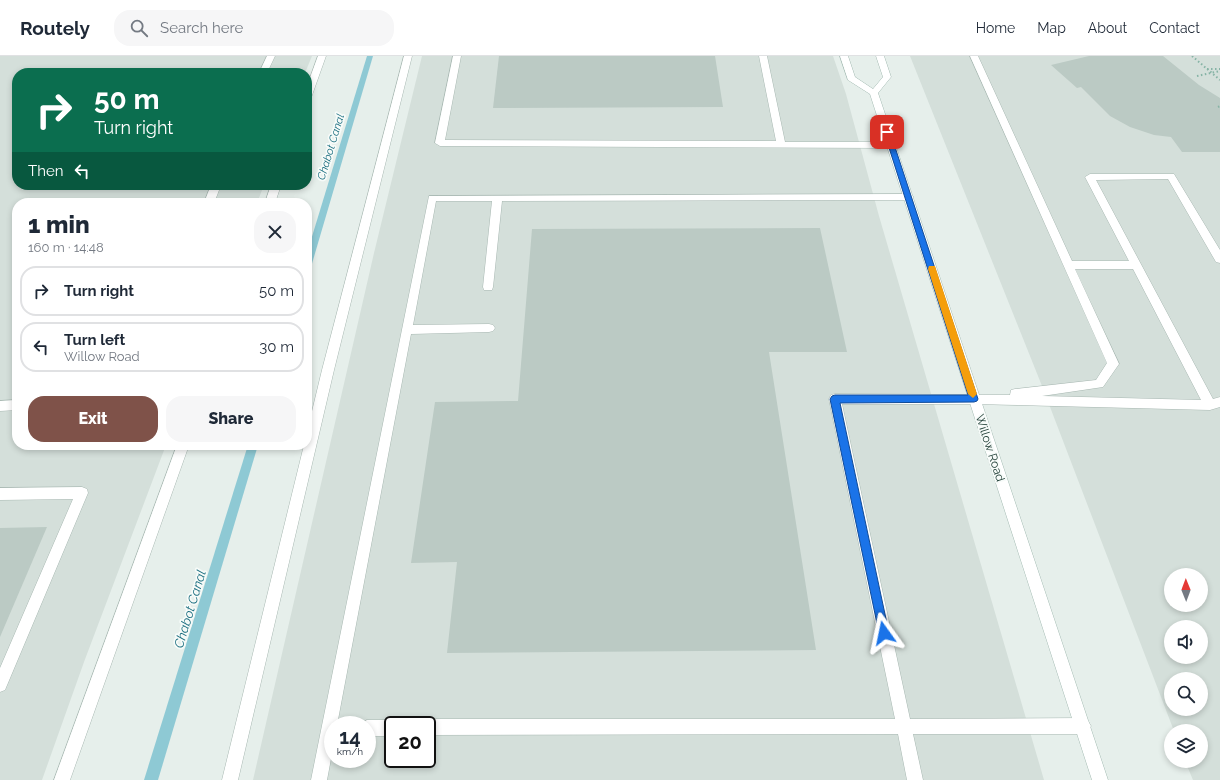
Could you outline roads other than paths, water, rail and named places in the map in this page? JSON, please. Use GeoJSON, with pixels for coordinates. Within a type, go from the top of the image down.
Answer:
{"type":"FeatureCollection","features":[{"type":"Feature","properties":{"kind":"street"},"geometry":{"type":"LineString","coordinates":[[265,68],[270,56]]}},
{"type":"Feature","properties":{"kind":"street"},"geometry":{"type":"LineString","coordinates":[[312,84],[322,56]]}},
{"type":"Feature","properties":{"kind":"street"},"geometry":{"type":"LineString","coordinates":[[312,436],[408,56]]}},
{"type":"Feature","properties":{"kind":"street"},"geometry":{"type":"LineString","coordinates":[[457,56],[440,143],[891,145]]}},
{"type":"Feature","properties":{"kind":"street"},"geometry":{"type":"LineString","coordinates":[[763,56],[781,145]]}},
{"type":"Feature","properties":{"kind":"street"},"geometry":{"type":"LineString","coordinates":[[844,56],[851,78],[874,93],[887,77],[880,56]]}},
{"type":"Feature","properties":{"kind":"street"},"geometry":{"type":"LineString","coordinates":[[974,56],[1113,364],[1099,384],[974,399]]}},
{"type":"Feature","properties":{"kind":"street","name":"Willow Road"},"geometry":{"type":"LineString","coordinates":[[874,93],[1100,780]]}},
{"type":"Feature","properties":{"kind":"street"},"geometry":{"type":"LineString","coordinates":[[1215,403],[1136,264],[1090,177],[1171,176],[1220,259]]}},
{"type":"Feature","properties":{"kind":"street"},"geometry":{"type":"LineString","coordinates":[[333,716],[432,198],[909,197]]}},
{"type":"Feature","properties":{"kind":"street"},"geometry":{"type":"LineString","coordinates":[[488,287],[497,198]]}},
{"type":"Feature","properties":{"kind":"street"},"geometry":{"type":"LineString","coordinates":[[1068,265],[1136,264]]}},
{"type":"Feature","properties":{"kind":"street"},"geometry":{"type":"LineString","coordinates":[[406,330],[489,328]]}},
{"type":"Feature","properties":{"kind":"street"},"geometry":{"type":"LineString","coordinates":[[915,780],[835,399],[974,399],[1215,403]]}},
{"type":"Feature","properties":{"kind":"street"},"geometry":{"type":"LineString","coordinates":[[0,406],[12,405]]}},
{"type":"Feature","properties":{"kind":"street"},"geometry":{"type":"LineString","coordinates":[[62,780],[181,450]]}},
{"type":"Feature","properties":{"kind":"street"},"geometry":{"type":"LineString","coordinates":[[230,780],[309,450]]}},
{"type":"Feature","properties":{"kind":"street"},"geometry":{"type":"LineString","coordinates":[[0,494],[82,493],[0,685]]}},
{"type":"Feature","properties":{"kind":"street"},"geometry":{"type":"LineString","coordinates":[[436,728],[1083,726]]}},
{"type":"Feature","properties":{"kind":"street"},"geometry":{"type":"LineString","coordinates":[[319,780],[324,758]]}},
{"type":"Feature","properties":{"kind":"waterway","name":"Chabot Canal"},"geometry":{"type":"LineString","coordinates":[[312,250],[370,56]]}},
{"type":"Feature","properties":{"kind":"waterway","name":"Chabot Canal"},"geometry":{"type":"LineString","coordinates":[[151,780],[251,450]]}}]}
